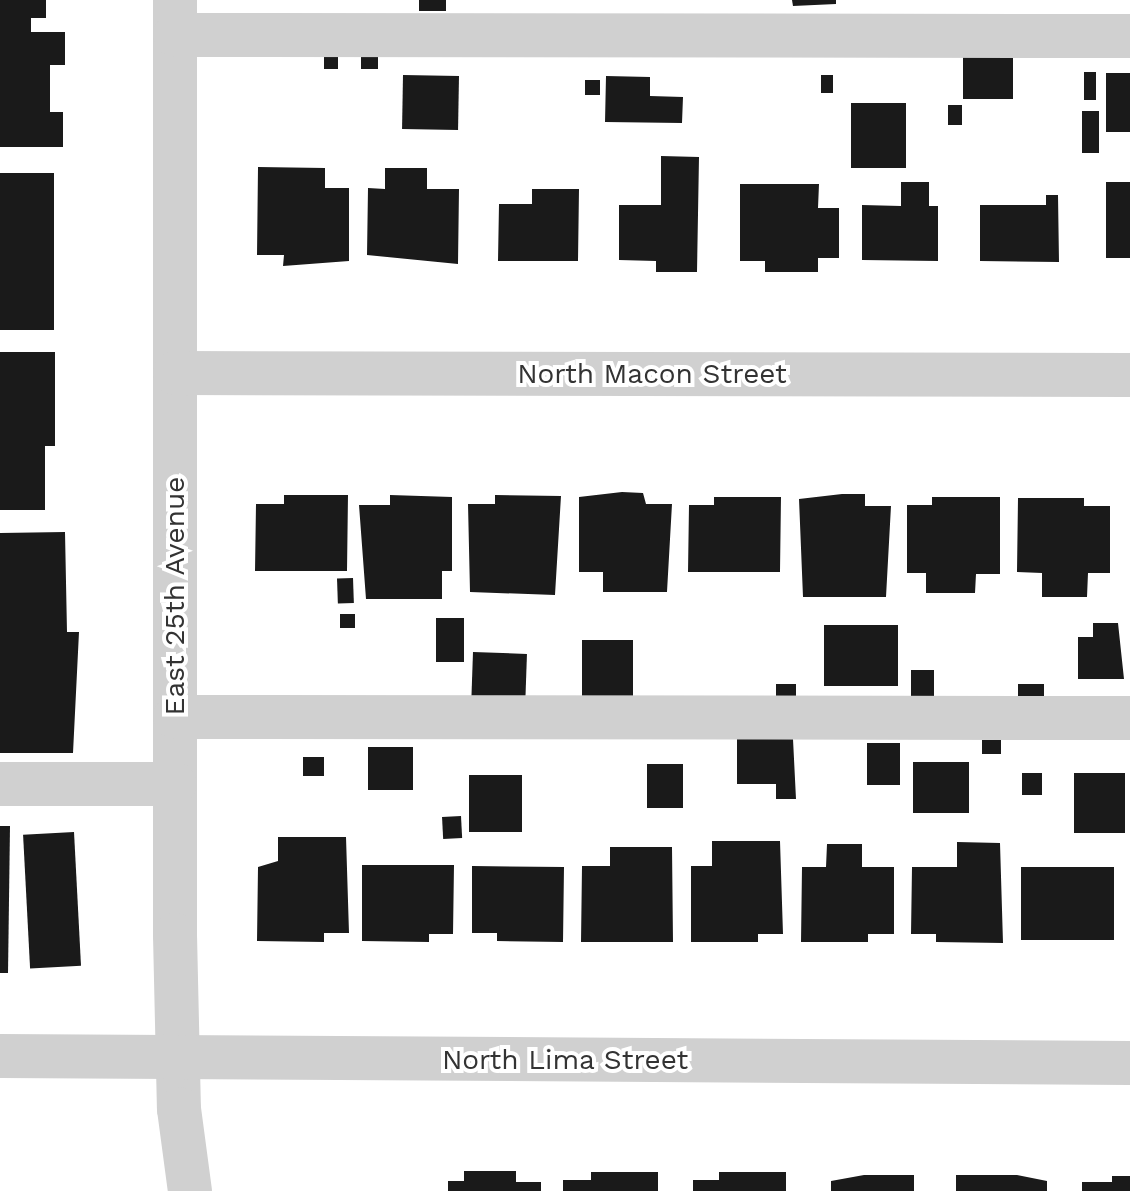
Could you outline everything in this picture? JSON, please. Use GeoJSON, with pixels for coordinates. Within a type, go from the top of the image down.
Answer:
{"type":"FeatureCollection","features":[{"type":"Feature","properties":{"kind":"street"},"geometry":{"type":"LineString","coordinates":[[175,18],[1130,36]]}},
{"type":"Feature","properties":{"kind":"street","name":"East 25th Avenue"},"geometry":{"type":"LineString","coordinates":[[175,18],[178,1058],[190,1191]]}},
{"type":"Feature","properties":{"kind":"street","name":"North Macon Street"},"geometry":{"type":"LineString","coordinates":[[175,373],[1130,375]]}},
{"type":"Feature","properties":{"kind":"street"},"geometry":{"type":"LineString","coordinates":[[175,717],[1130,718]]}},
{"type":"Feature","properties":{"kind":"street"},"geometry":{"type":"LineString","coordinates":[[0,784],[175,784]]}},
{"type":"Feature","properties":{"kind":"street","name":"North Lima Street"},"geometry":{"type":"LineString","coordinates":[[0,1056],[1130,1063]]}},
{"type":"Feature","properties":{"kind":"building"},"geometry":{"type":"Polygon","coordinates":[[[0,0],[46,0],[46,18],[31,18],[31,32],[65,32],[65,65],[50,65],[50,112],[63,112],[63,147],[0,147],[0,0]]]}},
{"type":"Feature","properties":{"kind":"building"},"geometry":{"type":"Polygon","coordinates":[[[419,0],[446,0],[446,11],[419,11],[419,0]]]}},
{"type":"Feature","properties":{"kind":"building"},"geometry":{"type":"Polygon","coordinates":[[[792,0],[836,0],[836,4],[793,6],[792,0]]]}},
{"type":"Feature","properties":{"kind":"building"},"geometry":{"type":"Polygon","coordinates":[[[324,54],[338,54],[338,69],[324,69],[324,54]]]}},
{"type":"Feature","properties":{"kind":"building"},"geometry":{"type":"Polygon","coordinates":[[[963,54],[1013,54],[1013,99],[963,99],[963,54]]]}},
{"type":"Feature","properties":{"kind":"building"},"geometry":{"type":"Polygon","coordinates":[[[361,56],[378,56],[378,69],[361,69],[361,56]]]}},
{"type":"Feature","properties":{"kind":"building"},"geometry":{"type":"Polygon","coordinates":[[[1084,72],[1096,72],[1096,100],[1084,100],[1084,72]]]}},
{"type":"Feature","properties":{"kind":"building"},"geometry":{"type":"Polygon","coordinates":[[[1106,73],[1130,73],[1130,132],[1106,132],[1106,73]]]}},
{"type":"Feature","properties":{"kind":"building"},"geometry":{"type":"Polygon","coordinates":[[[403,75],[459,76],[458,130],[402,129],[403,75]]]}},
{"type":"Feature","properties":{"kind":"building"},"geometry":{"type":"Polygon","coordinates":[[[821,75],[833,75],[833,93],[821,93],[821,75]]]}},
{"type":"Feature","properties":{"kind":"building"},"geometry":{"type":"Polygon","coordinates":[[[606,76],[650,77],[650,96],[683,97],[682,123],[605,122],[606,76]]]}},
{"type":"Feature","properties":{"kind":"building"},"geometry":{"type":"Polygon","coordinates":[[[585,80],[600,80],[600,95],[585,95],[585,80]]]}},
{"type":"Feature","properties":{"kind":"building"},"geometry":{"type":"Polygon","coordinates":[[[851,103],[906,103],[906,168],[851,168],[851,103]]]}},
{"type":"Feature","properties":{"kind":"building"},"geometry":{"type":"Polygon","coordinates":[[[948,105],[962,105],[962,125],[948,125],[948,105]]]}},
{"type":"Feature","properties":{"kind":"building"},"geometry":{"type":"Polygon","coordinates":[[[1082,111],[1099,111],[1099,153],[1082,153],[1082,111]]]}},
{"type":"Feature","properties":{"kind":"building"},"geometry":{"type":"Polygon","coordinates":[[[661,156],[699,157],[697,272],[656,272],[656,261],[619,260],[619,205],[661,205],[661,156]]]}},
{"type":"Feature","properties":{"kind":"building"},"geometry":{"type":"Polygon","coordinates":[[[258,167],[325,168],[325,188],[349,188],[349,261],[283,266],[284,255],[257,255],[258,167]]]}},
{"type":"Feature","properties":{"kind":"building"},"geometry":{"type":"Polygon","coordinates":[[[385,168],[427,168],[427,189],[459,189],[458,264],[367,255],[368,188],[385,189],[385,168]]]}},
{"type":"Feature","properties":{"kind":"building"},"geometry":{"type":"Polygon","coordinates":[[[0,173],[54,173],[54,330],[0,330],[0,173]]]}},
{"type":"Feature","properties":{"kind":"building"},"geometry":{"type":"Polygon","coordinates":[[[901,182],[929,182],[929,206],[938,206],[938,261],[862,260],[862,205],[901,206],[901,182]]]}},
{"type":"Feature","properties":{"kind":"building"},"geometry":{"type":"Polygon","coordinates":[[[1106,182],[1130,182],[1130,258],[1106,258],[1106,182]]]}},
{"type":"Feature","properties":{"kind":"building"},"geometry":{"type":"Polygon","coordinates":[[[740,184],[819,184],[818,208],[839,208],[839,258],[818,258],[818,272],[765,272],[765,261],[740,261],[740,184]]]}},
{"type":"Feature","properties":{"kind":"building"},"geometry":{"type":"Polygon","coordinates":[[[532,189],[579,189],[578,261],[498,261],[499,204],[532,204],[532,189]]]}},
{"type":"Feature","properties":{"kind":"building"},"geometry":{"type":"Polygon","coordinates":[[[1046,195],[1058,195],[1059,262],[980,261],[980,205],[1046,205],[1046,195]]]}},
{"type":"Feature","properties":{"kind":"building"},"geometry":{"type":"Polygon","coordinates":[[[0,352],[55,352],[55,446],[45,446],[45,510],[0,510],[0,352]]]}},
{"type":"Feature","properties":{"kind":"building"},"geometry":{"type":"Polygon","coordinates":[[[643,493],[646,504],[672,504],[667,592],[603,592],[603,572],[579,572],[579,497],[643,493]]]}},
{"type":"Feature","properties":{"kind":"building"},"geometry":{"type":"Polygon","coordinates":[[[865,494],[865,506],[891,506],[886,597],[803,597],[799,499],[865,494]]]}},
{"type":"Feature","properties":{"kind":"building"},"geometry":{"type":"Polygon","coordinates":[[[284,495],[348,495],[347,571],[255,571],[256,504],[284,504],[284,495]]]}},
{"type":"Feature","properties":{"kind":"building"},"geometry":{"type":"Polygon","coordinates":[[[390,495],[452,497],[452,571],[442,571],[442,599],[366,599],[359,505],[390,505],[390,495]]]}},
{"type":"Feature","properties":{"kind":"building"},"geometry":{"type":"Polygon","coordinates":[[[495,495],[561,496],[555,595],[470,592],[468,504],[495,504],[495,495]]]}},
{"type":"Feature","properties":{"kind":"building"},"geometry":{"type":"Polygon","coordinates":[[[714,497],[781,497],[780,572],[688,572],[689,505],[714,505],[714,497]]]}},
{"type":"Feature","properties":{"kind":"building"},"geometry":{"type":"Polygon","coordinates":[[[932,497],[1000,497],[1000,574],[976,574],[975,593],[926,593],[926,573],[907,573],[907,505],[932,505],[932,497]]]}},
{"type":"Feature","properties":{"kind":"building"},"geometry":{"type":"Polygon","coordinates":[[[1018,498],[1084,498],[1084,506],[1110,506],[1110,573],[1088,573],[1087,597],[1042,597],[1042,573],[1017,572],[1018,498]]]}},
{"type":"Feature","properties":{"kind":"building"},"geometry":{"type":"Polygon","coordinates":[[[65,532],[67,632],[79,632],[73,753],[0,753],[0,533],[65,532]]]}},
{"type":"Feature","properties":{"kind":"building"},"geometry":{"type":"Polygon","coordinates":[[[353,578],[354,603],[338,604],[337,579],[353,578]]]}},
{"type":"Feature","properties":{"kind":"building"},"geometry":{"type":"Polygon","coordinates":[[[340,614],[355,614],[355,628],[340,628],[340,614]]]}},
{"type":"Feature","properties":{"kind":"building"},"geometry":{"type":"Polygon","coordinates":[[[436,618],[464,618],[464,662],[436,662],[436,618]]]}},
{"type":"Feature","properties":{"kind":"building"},"geometry":{"type":"Polygon","coordinates":[[[1093,623],[1118,623],[1124,679],[1078,679],[1078,637],[1093,637],[1093,623]]]}},
{"type":"Feature","properties":{"kind":"building"},"geometry":{"type":"Polygon","coordinates":[[[824,625],[898,625],[898,686],[824,686],[824,625]]]}},
{"type":"Feature","properties":{"kind":"building"},"geometry":{"type":"Polygon","coordinates":[[[582,640],[633,640],[633,700],[582,700],[582,640]]]}},
{"type":"Feature","properties":{"kind":"building"},"geometry":{"type":"Polygon","coordinates":[[[473,652],[527,654],[525,701],[471,699],[473,652]]]}},
{"type":"Feature","properties":{"kind":"building"},"geometry":{"type":"Polygon","coordinates":[[[911,670],[934,670],[934,696],[911,696],[911,670]]]}},
{"type":"Feature","properties":{"kind":"building"},"geometry":{"type":"Polygon","coordinates":[[[776,684],[796,684],[796,699],[776,699],[776,684]]]}},
{"type":"Feature","properties":{"kind":"building"},"geometry":{"type":"Polygon","coordinates":[[[1018,684],[1044,684],[1044,700],[1018,700],[1018,684]]]}},
{"type":"Feature","properties":{"kind":"building"},"geometry":{"type":"Polygon","coordinates":[[[737,739],[793,739],[796,799],[776,799],[776,784],[737,784],[737,739]]]}},
{"type":"Feature","properties":{"kind":"building"},"geometry":{"type":"Polygon","coordinates":[[[982,740],[1001,740],[1001,754],[982,754],[982,740]]]}},
{"type":"Feature","properties":{"kind":"building"},"geometry":{"type":"Polygon","coordinates":[[[867,743],[900,743],[900,785],[867,785],[867,743]]]}},
{"type":"Feature","properties":{"kind":"building"},"geometry":{"type":"Polygon","coordinates":[[[368,747],[413,747],[413,790],[368,790],[368,747]]]}},
{"type":"Feature","properties":{"kind":"building"},"geometry":{"type":"Polygon","coordinates":[[[303,757],[324,757],[324,776],[303,776],[303,757]]]}},
{"type":"Feature","properties":{"kind":"building"},"geometry":{"type":"Polygon","coordinates":[[[913,762],[969,762],[969,813],[913,813],[913,762]]]}},
{"type":"Feature","properties":{"kind":"building"},"geometry":{"type":"Polygon","coordinates":[[[647,764],[683,764],[683,808],[647,808],[647,764]]]}},
{"type":"Feature","properties":{"kind":"building"},"geometry":{"type":"Polygon","coordinates":[[[1022,773],[1042,773],[1042,795],[1022,795],[1022,773]]]}},
{"type":"Feature","properties":{"kind":"building"},"geometry":{"type":"Polygon","coordinates":[[[1074,773],[1125,773],[1125,833],[1074,833],[1074,773]]]}},
{"type":"Feature","properties":{"kind":"building"},"geometry":{"type":"Polygon","coordinates":[[[469,775],[522,775],[522,832],[469,832],[469,775]]]}},
{"type":"Feature","properties":{"kind":"building"},"geometry":{"type":"Polygon","coordinates":[[[461,816],[462,838],[443,839],[442,817],[461,816]]]}},
{"type":"Feature","properties":{"kind":"building"},"geometry":{"type":"Polygon","coordinates":[[[0,826],[10,826],[8,973],[0,973],[0,826]]]}},
{"type":"Feature","properties":{"kind":"building"},"geometry":{"type":"Polygon","coordinates":[[[74,832],[81,966],[30,968],[23,835],[74,832]]]}},
{"type":"Feature","properties":{"kind":"building"},"geometry":{"type":"Polygon","coordinates":[[[278,837],[346,837],[349,933],[324,933],[324,942],[257,941],[258,867],[278,861],[278,837]]]}},
{"type":"Feature","properties":{"kind":"building"},"geometry":{"type":"Polygon","coordinates":[[[712,841],[780,841],[783,934],[758,934],[758,942],[691,942],[691,866],[712,866],[712,841]]]}},
{"type":"Feature","properties":{"kind":"building"},"geometry":{"type":"Polygon","coordinates":[[[957,842],[1000,843],[1003,943],[936,942],[936,934],[911,934],[912,867],[957,867],[957,842]]]}},
{"type":"Feature","properties":{"kind":"building"},"geometry":{"type":"Polygon","coordinates":[[[827,844],[862,844],[862,867],[894,867],[894,934],[868,934],[868,942],[801,942],[802,867],[826,867],[827,844]]]}},
{"type":"Feature","properties":{"kind":"building"},"geometry":{"type":"Polygon","coordinates":[[[610,847],[672,847],[673,942],[581,942],[582,866],[610,866],[610,847]]]}},
{"type":"Feature","properties":{"kind":"building"},"geometry":{"type":"Polygon","coordinates":[[[362,865],[454,865],[453,934],[429,934],[429,942],[362,941],[362,865]]]}},
{"type":"Feature","properties":{"kind":"building"},"geometry":{"type":"Polygon","coordinates":[[[472,866],[564,867],[563,942],[497,941],[497,933],[472,933],[472,866]]]}},
{"type":"Feature","properties":{"kind":"building"},"geometry":{"type":"Polygon","coordinates":[[[1021,867],[1114,867],[1114,940],[1021,940],[1021,867]]]}},
{"type":"Feature","properties":{"kind":"building"},"geometry":{"type":"Polygon","coordinates":[[[464,1171],[516,1171],[516,1182],[541,1182],[541,1191],[448,1191],[448,1181],[464,1181],[464,1171]]]}},
{"type":"Feature","properties":{"kind":"building"},"geometry":{"type":"Polygon","coordinates":[[[591,1172],[658,1172],[658,1191],[563,1191],[563,1180],[591,1180],[591,1172]]]}},
{"type":"Feature","properties":{"kind":"building"},"geometry":{"type":"Polygon","coordinates":[[[719,1172],[786,1172],[786,1191],[693,1191],[693,1180],[719,1180],[719,1172]]]}},
{"type":"Feature","properties":{"kind":"building"},"geometry":{"type":"Polygon","coordinates":[[[864,1175],[914,1175],[914,1191],[831,1191],[831,1181],[864,1175]]]}},
{"type":"Feature","properties":{"kind":"building"},"geometry":{"type":"Polygon","coordinates":[[[956,1175],[1017,1175],[1047,1181],[1047,1191],[956,1191],[956,1175]]]}},
{"type":"Feature","properties":{"kind":"building"},"geometry":{"type":"Polygon","coordinates":[[[1112,1176],[1130,1176],[1130,1191],[1082,1191],[1082,1182],[1112,1182],[1112,1176]]]}}]}
